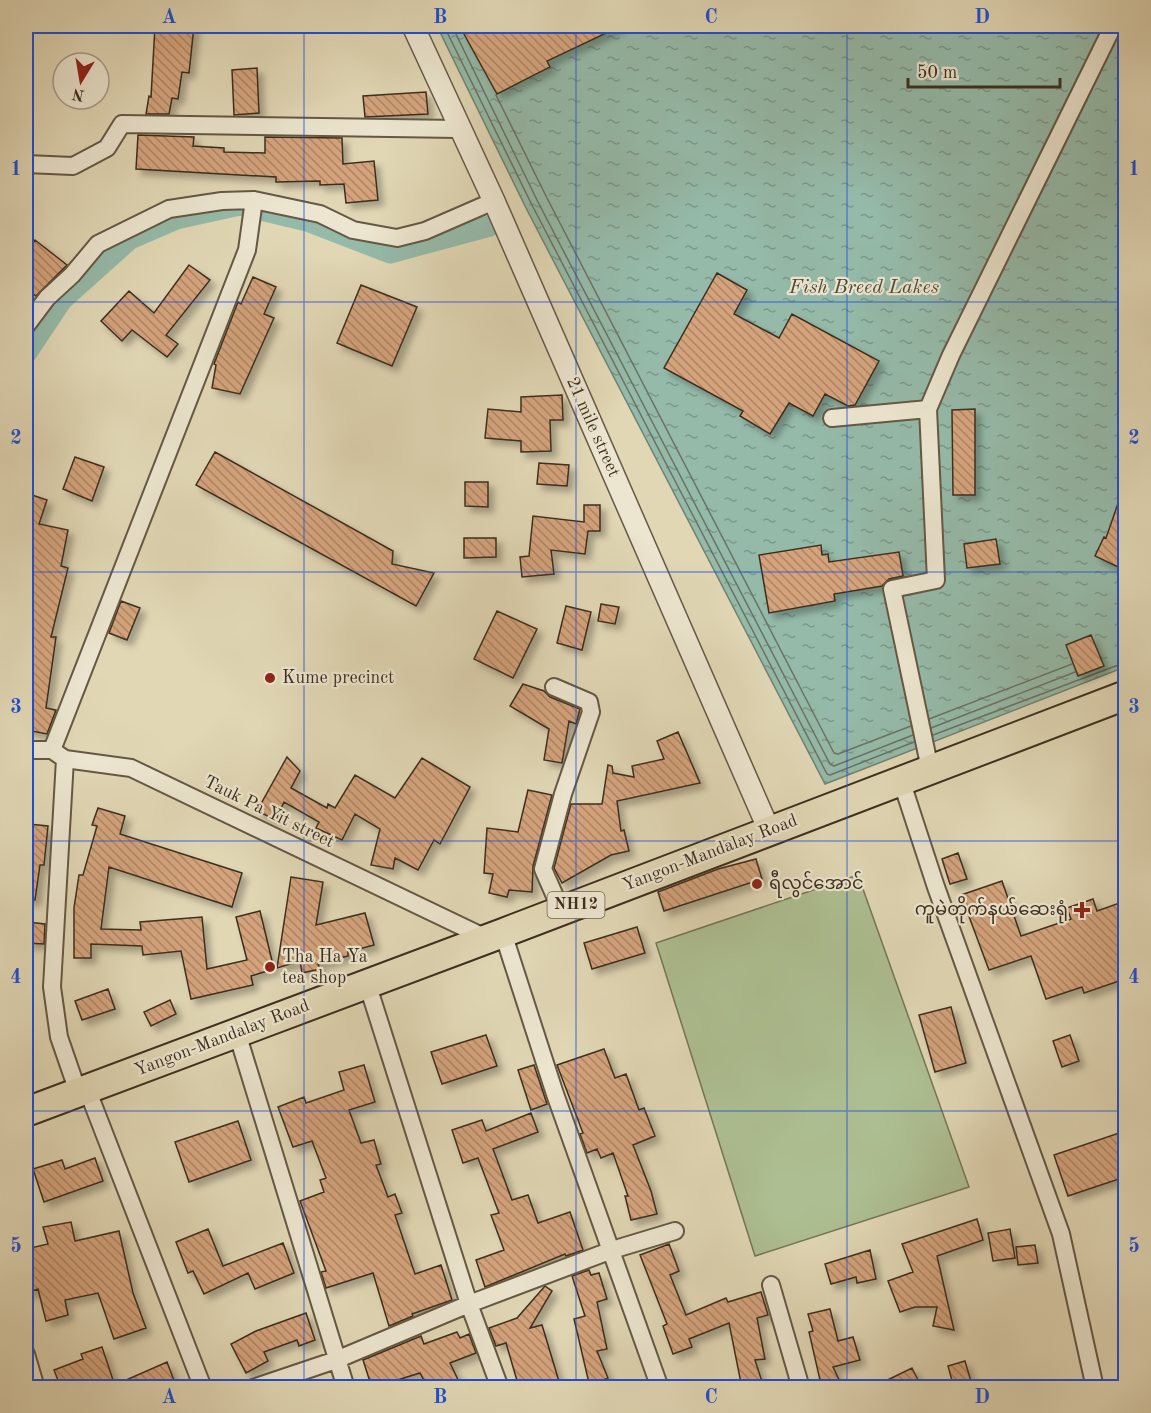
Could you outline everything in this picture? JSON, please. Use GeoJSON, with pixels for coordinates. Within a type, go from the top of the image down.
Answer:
{"type":"FeatureCollection","features":[{"type":"Feature","properties":{"kind":"highway","name":"Yangon-Mandalay Road"},"geometry":{"type":"LineString","coordinates":[[26,1112],[495,936],[1125,695]]}},
{"type":"Feature","properties":{"kind":"street","name":"21 mile street"},"geometry":{"type":"LineString","coordinates":[[413,26],[458,129],[494,201],[769,830]]}},
{"type":"Feature","properties":{"kind":"street"},"geometry":{"type":"LineString","coordinates":[[930,769],[892,589],[936,580],[928,409],[951,355],[1113,26]]}},
{"type":"Feature","properties":{"kind":"street"},"geometry":{"type":"LineString","coordinates":[[26,164],[73,166],[107,148],[122,123],[458,129]]}},
{"type":"Feature","properties":{"kind":"street"},"geometry":{"type":"LineString","coordinates":[[26,326],[47,298],[72,275],[98,244],[128,227],[169,209],[222,201],[254,201],[320,214],[353,230],[397,238],[425,231],[494,201]]}},
{"type":"Feature","properties":{"kind":"street"},"geometry":{"type":"LineString","coordinates":[[203,1388],[59,1037],[52,987],[58,755],[247,250],[254,201]]}},
{"type":"Feature","properties":{"kind":"street"},"geometry":{"type":"LineString","coordinates":[[832,418],[928,409]]}},
{"type":"Feature","properties":{"kind":"street"},"geometry":{"type":"LineString","coordinates":[[554,687],[589,702],[591,712],[563,794],[543,869],[561,910]]}},
{"type":"Feature","properties":{"kind":"street","name":"Tauk Pa Yit street"},"geometry":{"type":"LineString","coordinates":[[26,750],[131,768],[495,936]]}},
{"type":"Feature","properties":{"kind":"street"},"geometry":{"type":"LineString","coordinates":[[901,780],[940,898],[1061,1234],[1095,1388]]}},
{"type":"Feature","properties":{"kind":"street"},"geometry":{"type":"LineString","coordinates":[[495,936],[612,1250],[660,1388]]}},
{"type":"Feature","properties":{"kind":"street"},"geometry":{"type":"LineString","coordinates":[[367,983],[469,1304],[500,1388]]}},
{"type":"Feature","properties":{"kind":"street"},"geometry":{"type":"LineString","coordinates":[[237,1033],[346,1388]]}},
{"type":"Feature","properties":{"kind":"street"},"geometry":{"type":"LineString","coordinates":[[253,1388],[336,1360],[469,1304],[612,1250],[675,1231]]}},
{"type":"Feature","properties":{"kind":"street"},"geometry":{"type":"LineString","coordinates":[[771,1285],[801,1388]]}},
{"type":"Feature","properties":{"kind":"street"},"geometry":{"type":"LineString","coordinates":[[26,1354],[36,1388]]}},
{"type":"Feature","properties":{"kind":"shaded area"},"geometry":{"type":"Polygon","coordinates":[[[858,875],[969,1187],[755,1256],[656,943],[858,875]]]}},
{"type":"Feature","properties":{"kind":"water","name":"Fish Breed Lakes"},"geometry":{"type":"Polygon","coordinates":[[[437,26],[1125,26],[1125,667],[825,784],[526,208],[437,26]]]}},
{"type":"Feature","properties":{"kind":"building"},"geometry":{"type":"Polygon","coordinates":[[[155,26],[194,26],[189,73],[182,72],[178,99],[172,98],[169,114],[146,114],[149,96],[151,97],[155,26]]]}},
{"type":"Feature","properties":{"kind":"building"},"geometry":{"type":"Polygon","coordinates":[[[477,26],[621,26],[547,61],[550,67],[497,94],[464,34],[477,26]]]}},
{"type":"Feature","properties":{"kind":"building"},"geometry":{"type":"Polygon","coordinates":[[[257,68],[259,113],[234,115],[232,70],[257,68]]]}},
{"type":"Feature","properties":{"kind":"building"},"geometry":{"type":"Polygon","coordinates":[[[426,92],[428,114],[365,117],[363,96],[426,92]]]}},
{"type":"Feature","properties":{"kind":"building"},"geometry":{"type":"Polygon","coordinates":[[[138,135],[194,137],[193,146],[224,148],[224,152],[265,153],[265,137],[342,138],[343,164],[374,161],[378,200],[346,203],[344,184],[320,185],[320,181],[276,182],[276,177],[136,169],[138,135]]]}},
{"type":"Feature","properties":{"kind":"building"},"geometry":{"type":"Polygon","coordinates":[[[35,240],[67,265],[36,296],[26,288],[26,252],[35,240]]]}},
{"type":"Feature","properties":{"kind":"building"},"geometry":{"type":"Polygon","coordinates":[[[189,265],[210,280],[166,335],[178,344],[167,357],[132,330],[122,341],[101,321],[129,291],[154,313],[189,265]]]}},
{"type":"Feature","properties":{"kind":"building"},"geometry":{"type":"Polygon","coordinates":[[[717,273],[747,290],[734,314],[779,338],[792,314],[879,361],[855,405],[848,406],[825,394],[813,416],[789,403],[770,434],[740,416],[743,411],[664,368],[717,273]]]}},
{"type":"Feature","properties":{"kind":"building"},"geometry":{"type":"Polygon","coordinates":[[[253,277],[276,287],[264,314],[274,318],[240,394],[212,388],[216,365],[214,364],[238,302],[241,304],[253,277]]]}},
{"type":"Feature","properties":{"kind":"building"},"geometry":{"type":"Polygon","coordinates":[[[361,285],[417,307],[392,366],[337,343],[361,285]]]}},
{"type":"Feature","properties":{"kind":"building"},"geometry":{"type":"Polygon","coordinates":[[[562,395],[563,420],[550,420],[551,451],[521,452],[521,441],[485,438],[488,409],[521,412],[521,397],[562,395]]]}},
{"type":"Feature","properties":{"kind":"building"},"geometry":{"type":"Polygon","coordinates":[[[975,409],[975,495],[953,495],[952,410],[975,409]]]}},
{"type":"Feature","properties":{"kind":"building"},"geometry":{"type":"Polygon","coordinates":[[[215,452],[393,551],[392,564],[434,573],[416,606],[196,485],[215,452]]]}},
{"type":"Feature","properties":{"kind":"building"},"geometry":{"type":"Polygon","coordinates":[[[75,457],[104,467],[92,501],[63,489],[75,457]]]}},
{"type":"Feature","properties":{"kind":"building"},"geometry":{"type":"Polygon","coordinates":[[[539,463],[569,465],[567,486],[537,484],[539,463]]]}},
{"type":"Feature","properties":{"kind":"building"},"geometry":{"type":"Polygon","coordinates":[[[465,482],[488,482],[488,507],[465,506],[465,482]]]}},
{"type":"Feature","properties":{"kind":"building"},"geometry":{"type":"Polygon","coordinates":[[[1123,489],[1125,490],[1125,550],[1118,567],[1095,556],[1104,537],[1106,538],[1123,489]]]}},
{"type":"Feature","properties":{"kind":"building"},"geometry":{"type":"Polygon","coordinates":[[[26,493],[47,500],[39,524],[68,530],[61,566],[68,568],[51,637],[56,637],[46,708],[56,710],[47,734],[26,730],[26,493]]]}},
{"type":"Feature","properties":{"kind":"building"},"geometry":{"type":"Polygon","coordinates":[[[584,505],[600,505],[600,531],[588,531],[585,554],[551,550],[554,574],[522,577],[520,557],[529,556],[533,516],[584,522],[584,505]]]}},
{"type":"Feature","properties":{"kind":"building"},"geometry":{"type":"Polygon","coordinates":[[[464,538],[496,538],[496,557],[464,558],[464,538]]]}},
{"type":"Feature","properties":{"kind":"building"},"geometry":{"type":"Polygon","coordinates":[[[996,539],[1000,564],[967,568],[964,544],[996,539]]]}},
{"type":"Feature","properties":{"kind":"building"},"geometry":{"type":"Polygon","coordinates":[[[821,545],[822,555],[828,554],[829,562],[899,552],[903,576],[889,579],[882,586],[834,594],[835,601],[769,613],[759,555],[821,545]]]}},
{"type":"Feature","properties":{"kind":"building"},"geometry":{"type":"Polygon","coordinates":[[[121,601],[140,608],[127,640],[109,633],[121,601]]]}},
{"type":"Feature","properties":{"kind":"building"},"geometry":{"type":"Polygon","coordinates":[[[601,604],[619,607],[615,624],[598,621],[601,604]]]}},
{"type":"Feature","properties":{"kind":"building"},"geometry":{"type":"Polygon","coordinates":[[[566,606],[591,612],[582,650],[557,643],[566,606]]]}},
{"type":"Feature","properties":{"kind":"building"},"geometry":{"type":"Polygon","coordinates":[[[497,611],[537,629],[513,678],[474,659],[497,611]]]}},
{"type":"Feature","properties":{"kind":"building"},"geometry":{"type":"Polygon","coordinates":[[[1091,635],[1104,666],[1078,676],[1066,645],[1091,635]]]}},
{"type":"Feature","properties":{"kind":"building"},"geometry":{"type":"Polygon","coordinates":[[[523,684],[544,691],[550,697],[580,709],[576,724],[569,721],[562,763],[544,760],[549,729],[510,706],[523,684]]]}},
{"type":"Feature","properties":{"kind":"building"},"geometry":{"type":"Polygon","coordinates":[[[678,732],[700,783],[617,801],[621,831],[624,830],[629,851],[611,855],[562,883],[554,868],[571,804],[602,804],[608,765],[612,766],[613,773],[634,777],[632,766],[664,759],[657,741],[678,732]]]}},
{"type":"Feature","properties":{"kind":"building"},"geometry":{"type":"Polygon","coordinates":[[[287,757],[300,771],[291,788],[327,808],[328,804],[335,808],[355,775],[395,798],[422,758],[470,787],[440,844],[434,840],[418,870],[395,858],[393,869],[371,865],[380,829],[355,814],[342,840],[316,828],[319,822],[284,802],[276,820],[257,811],[287,757]]]}},
{"type":"Feature","properties":{"kind":"building"},"geometry":{"type":"Polygon","coordinates":[[[528,790],[552,795],[533,866],[532,892],[509,890],[507,897],[489,893],[493,874],[484,873],[487,828],[518,832],[528,790]]]}},
{"type":"Feature","properties":{"kind":"building"},"geometry":{"type":"Polygon","coordinates":[[[98,808],[125,816],[120,834],[242,873],[232,907],[109,867],[101,929],[141,930],[140,922],[202,917],[207,969],[247,960],[236,917],[260,911],[274,969],[251,976],[253,985],[191,999],[181,951],[143,955],[142,946],[91,944],[91,958],[74,958],[74,908],[79,875],[83,875],[97,826],[92,825],[98,808]]]}},
{"type":"Feature","properties":{"kind":"building"},"geometry":{"type":"Polygon","coordinates":[[[28,824],[48,826],[44,865],[40,865],[35,900],[26,900],[28,824]]]}},
{"type":"Feature","properties":{"kind":"building"},"geometry":{"type":"Polygon","coordinates":[[[958,853],[967,879],[950,884],[942,859],[958,853]]]}},
{"type":"Feature","properties":{"kind":"building"},"geometry":{"type":"Polygon","coordinates":[[[756,859],[762,879],[664,911],[658,892],[718,869],[756,859]]]}},
{"type":"Feature","properties":{"kind":"building"},"geometry":{"type":"Polygon","coordinates":[[[291,877],[323,882],[316,925],[365,913],[374,945],[348,952],[348,956],[318,964],[320,969],[302,973],[300,961],[277,968],[291,877]]]}},
{"type":"Feature","properties":{"kind":"building"},"geometry":{"type":"Polygon","coordinates":[[[1002,881],[1021,936],[1071,919],[1067,908],[1093,899],[1097,911],[1125,901],[1125,946],[1119,948],[1125,968],[1125,979],[1084,993],[1082,987],[1046,999],[1031,956],[989,970],[961,895],[1002,881]]]}},
{"type":"Feature","properties":{"kind":"building"},"geometry":{"type":"Polygon","coordinates":[[[27,922],[45,924],[44,944],[26,943],[27,922]]]}},
{"type":"Feature","properties":{"kind":"building"},"geometry":{"type":"Polygon","coordinates":[[[637,927],[645,953],[592,969],[584,943],[637,927]]]}},
{"type":"Feature","properties":{"kind":"building"},"geometry":{"type":"Polygon","coordinates":[[[108,989],[115,1009],[82,1020],[75,1001],[108,989]]]}},
{"type":"Feature","properties":{"kind":"building"},"geometry":{"type":"Polygon","coordinates":[[[170,1000],[176,1014],[151,1026],[144,1012],[170,1000]]]}},
{"type":"Feature","properties":{"kind":"building"},"geometry":{"type":"Polygon","coordinates":[[[951,1007],[966,1063],[935,1072],[919,1015],[951,1007]]]}},
{"type":"Feature","properties":{"kind":"building"},"geometry":{"type":"Polygon","coordinates":[[[486,1035],[497,1066],[442,1084],[431,1052],[486,1035]]]}},
{"type":"Feature","properties":{"kind":"building"},"geometry":{"type":"Polygon","coordinates":[[[1070,1035],[1079,1061],[1062,1067],[1053,1041],[1070,1035]]]}},
{"type":"Feature","properties":{"kind":"building"},"geometry":{"type":"Polygon","coordinates":[[[604,1049],[615,1078],[626,1074],[639,1110],[644,1108],[655,1136],[633,1145],[651,1191],[657,1214],[631,1220],[625,1196],[628,1196],[613,1153],[601,1158],[597,1149],[587,1153],[580,1134],[583,1133],[557,1065],[604,1049]]]}},
{"type":"Feature","properties":{"kind":"building"},"geometry":{"type":"Polygon","coordinates":[[[364,1065],[375,1102],[349,1110],[361,1143],[374,1140],[381,1164],[376,1165],[388,1197],[395,1194],[402,1213],[395,1215],[415,1274],[441,1265],[452,1300],[412,1314],[413,1316],[389,1326],[373,1273],[326,1288],[321,1272],[326,1271],[300,1201],[324,1192],[320,1180],[326,1178],[312,1141],[293,1147],[278,1107],[304,1097],[306,1103],[344,1090],[339,1072],[364,1065]]]}},
{"type":"Feature","properties":{"kind":"building"},"geometry":{"type":"Polygon","coordinates":[[[534,1065],[547,1104],[531,1110],[518,1070],[534,1065]]]}},
{"type":"Feature","properties":{"kind":"building"},"geometry":{"type":"Polygon","coordinates":[[[531,1113],[538,1132],[493,1149],[512,1200],[528,1195],[538,1223],[570,1212],[583,1250],[566,1256],[565,1254],[485,1287],[476,1260],[504,1250],[491,1215],[499,1213],[478,1158],[463,1163],[452,1130],[482,1120],[486,1131],[531,1113]]]}},
{"type":"Feature","properties":{"kind":"building"},"geometry":{"type":"Polygon","coordinates":[[[238,1121],[251,1160],[189,1182],[175,1142],[238,1121]]]}},
{"type":"Feature","properties":{"kind":"building"},"geometry":{"type":"Polygon","coordinates":[[[1125,1131],[1125,1177],[1068,1196],[1054,1155],[1125,1131]]]}},
{"type":"Feature","properties":{"kind":"building"},"geometry":{"type":"Polygon","coordinates":[[[95,1158],[103,1181],[44,1202],[33,1169],[62,1160],[65,1169],[95,1158]]]}},
{"type":"Feature","properties":{"kind":"building"},"geometry":{"type":"Polygon","coordinates":[[[977,1219],[983,1240],[937,1256],[954,1330],[933,1326],[937,1307],[915,1307],[900,1312],[888,1281],[913,1272],[902,1244],[977,1219]]]}},
{"type":"Feature","properties":{"kind":"building"},"geometry":{"type":"Polygon","coordinates":[[[71,1222],[75,1241],[119,1231],[133,1293],[146,1328],[114,1339],[98,1293],[65,1300],[68,1315],[46,1321],[38,1289],[26,1293],[26,1249],[48,1244],[43,1227],[71,1222]]]}},
{"type":"Feature","properties":{"kind":"building"},"geometry":{"type":"Polygon","coordinates":[[[208,1229],[223,1266],[283,1243],[294,1273],[255,1289],[248,1273],[204,1294],[193,1271],[188,1273],[176,1242],[208,1229]]]}},
{"type":"Feature","properties":{"kind":"building"},"geometry":{"type":"Polygon","coordinates":[[[1010,1229],[1015,1258],[993,1261],[988,1233],[1010,1229]]]}},
{"type":"Feature","properties":{"kind":"building"},"geometry":{"type":"Polygon","coordinates":[[[669,1244],[679,1271],[670,1275],[686,1315],[726,1298],[728,1302],[761,1292],[768,1315],[757,1318],[765,1359],[755,1360],[764,1388],[742,1388],[729,1323],[689,1339],[692,1347],[673,1354],[663,1326],[667,1324],[640,1255],[669,1244]]]}},
{"type":"Feature","properties":{"kind":"building"},"geometry":{"type":"Polygon","coordinates":[[[1035,1245],[1038,1263],[1018,1265],[1016,1247],[1035,1245]]]}},
{"type":"Feature","properties":{"kind":"building"},"geometry":{"type":"Polygon","coordinates":[[[870,1250],[876,1279],[857,1283],[856,1277],[831,1284],[825,1264],[870,1250]]]}},
{"type":"Feature","properties":{"kind":"building"},"geometry":{"type":"Polygon","coordinates":[[[589,1270],[591,1275],[599,1273],[607,1299],[597,1302],[607,1349],[597,1351],[608,1378],[597,1383],[589,1383],[574,1319],[585,1316],[572,1276],[589,1270]]]}},
{"type":"Feature","properties":{"kind":"building"},"geometry":{"type":"Polygon","coordinates":[[[545,1286],[552,1291],[530,1328],[542,1325],[561,1388],[535,1388],[533,1380],[518,1384],[506,1343],[496,1346],[489,1328],[517,1318],[545,1286]]]}},
{"type":"Feature","properties":{"kind":"building"},"geometry":{"type":"Polygon","coordinates":[[[830,1309],[838,1341],[853,1337],[860,1360],[833,1367],[843,1388],[825,1388],[820,1380],[809,1332],[813,1331],[808,1314],[830,1309]]]}},
{"type":"Feature","properties":{"kind":"building"},"geometry":{"type":"Polygon","coordinates":[[[306,1313],[315,1340],[299,1346],[297,1340],[264,1352],[268,1361],[246,1373],[231,1344],[256,1331],[306,1313]]]}},
{"type":"Feature","properties":{"kind":"building"},"geometry":{"type":"Polygon","coordinates":[[[457,1332],[460,1338],[469,1334],[476,1353],[450,1363],[462,1388],[428,1388],[420,1373],[372,1388],[363,1360],[421,1336],[424,1344],[457,1332]]]}},
{"type":"Feature","properties":{"kind":"building"},"geometry":{"type":"Polygon","coordinates":[[[102,1347],[113,1380],[91,1388],[61,1388],[54,1370],[83,1359],[81,1354],[102,1347]]]}},
{"type":"Feature","properties":{"kind":"building"},"geometry":{"type":"Polygon","coordinates":[[[965,1361],[972,1385],[954,1388],[948,1366],[965,1361]]]}},
{"type":"Feature","properties":{"kind":"building"},"geometry":{"type":"Polygon","coordinates":[[[167,1362],[175,1383],[163,1388],[108,1388],[167,1362]]]}},
{"type":"Feature","properties":{"kind":"building"},"geometry":{"type":"Polygon","coordinates":[[[912,1368],[922,1388],[871,1388],[912,1368]]]}},
{"type":"Feature","properties":{"kind":"waterway"},"geometry":{"type":"LineString","coordinates":[[26,354],[62,300],[130,239],[176,219],[240,205],[307,221],[390,253],[490,226]]}},
{"type":"Feature","properties":{"kind":"place","name":"Kume precinct"},"geometry":{"type":"Point","coordinates":[270,678]}},
{"type":"Feature","properties":{"kind":"place","name":"ရီလွင်အောင်"},"geometry":{"type":"Point","coordinates":[757,884]}},
{"type":"Feature","properties":{"kind":"place","name":"ကူမဲတိုက်နယ်ဆေးရုံ"},"geometry":{"type":"Point","coordinates":[1082,910]}},
{"type":"Feature","properties":{"kind":"place","name":"Tha Ha Ya tea shop"},"geometry":{"type":"Point","coordinates":[270,967]}}]}
